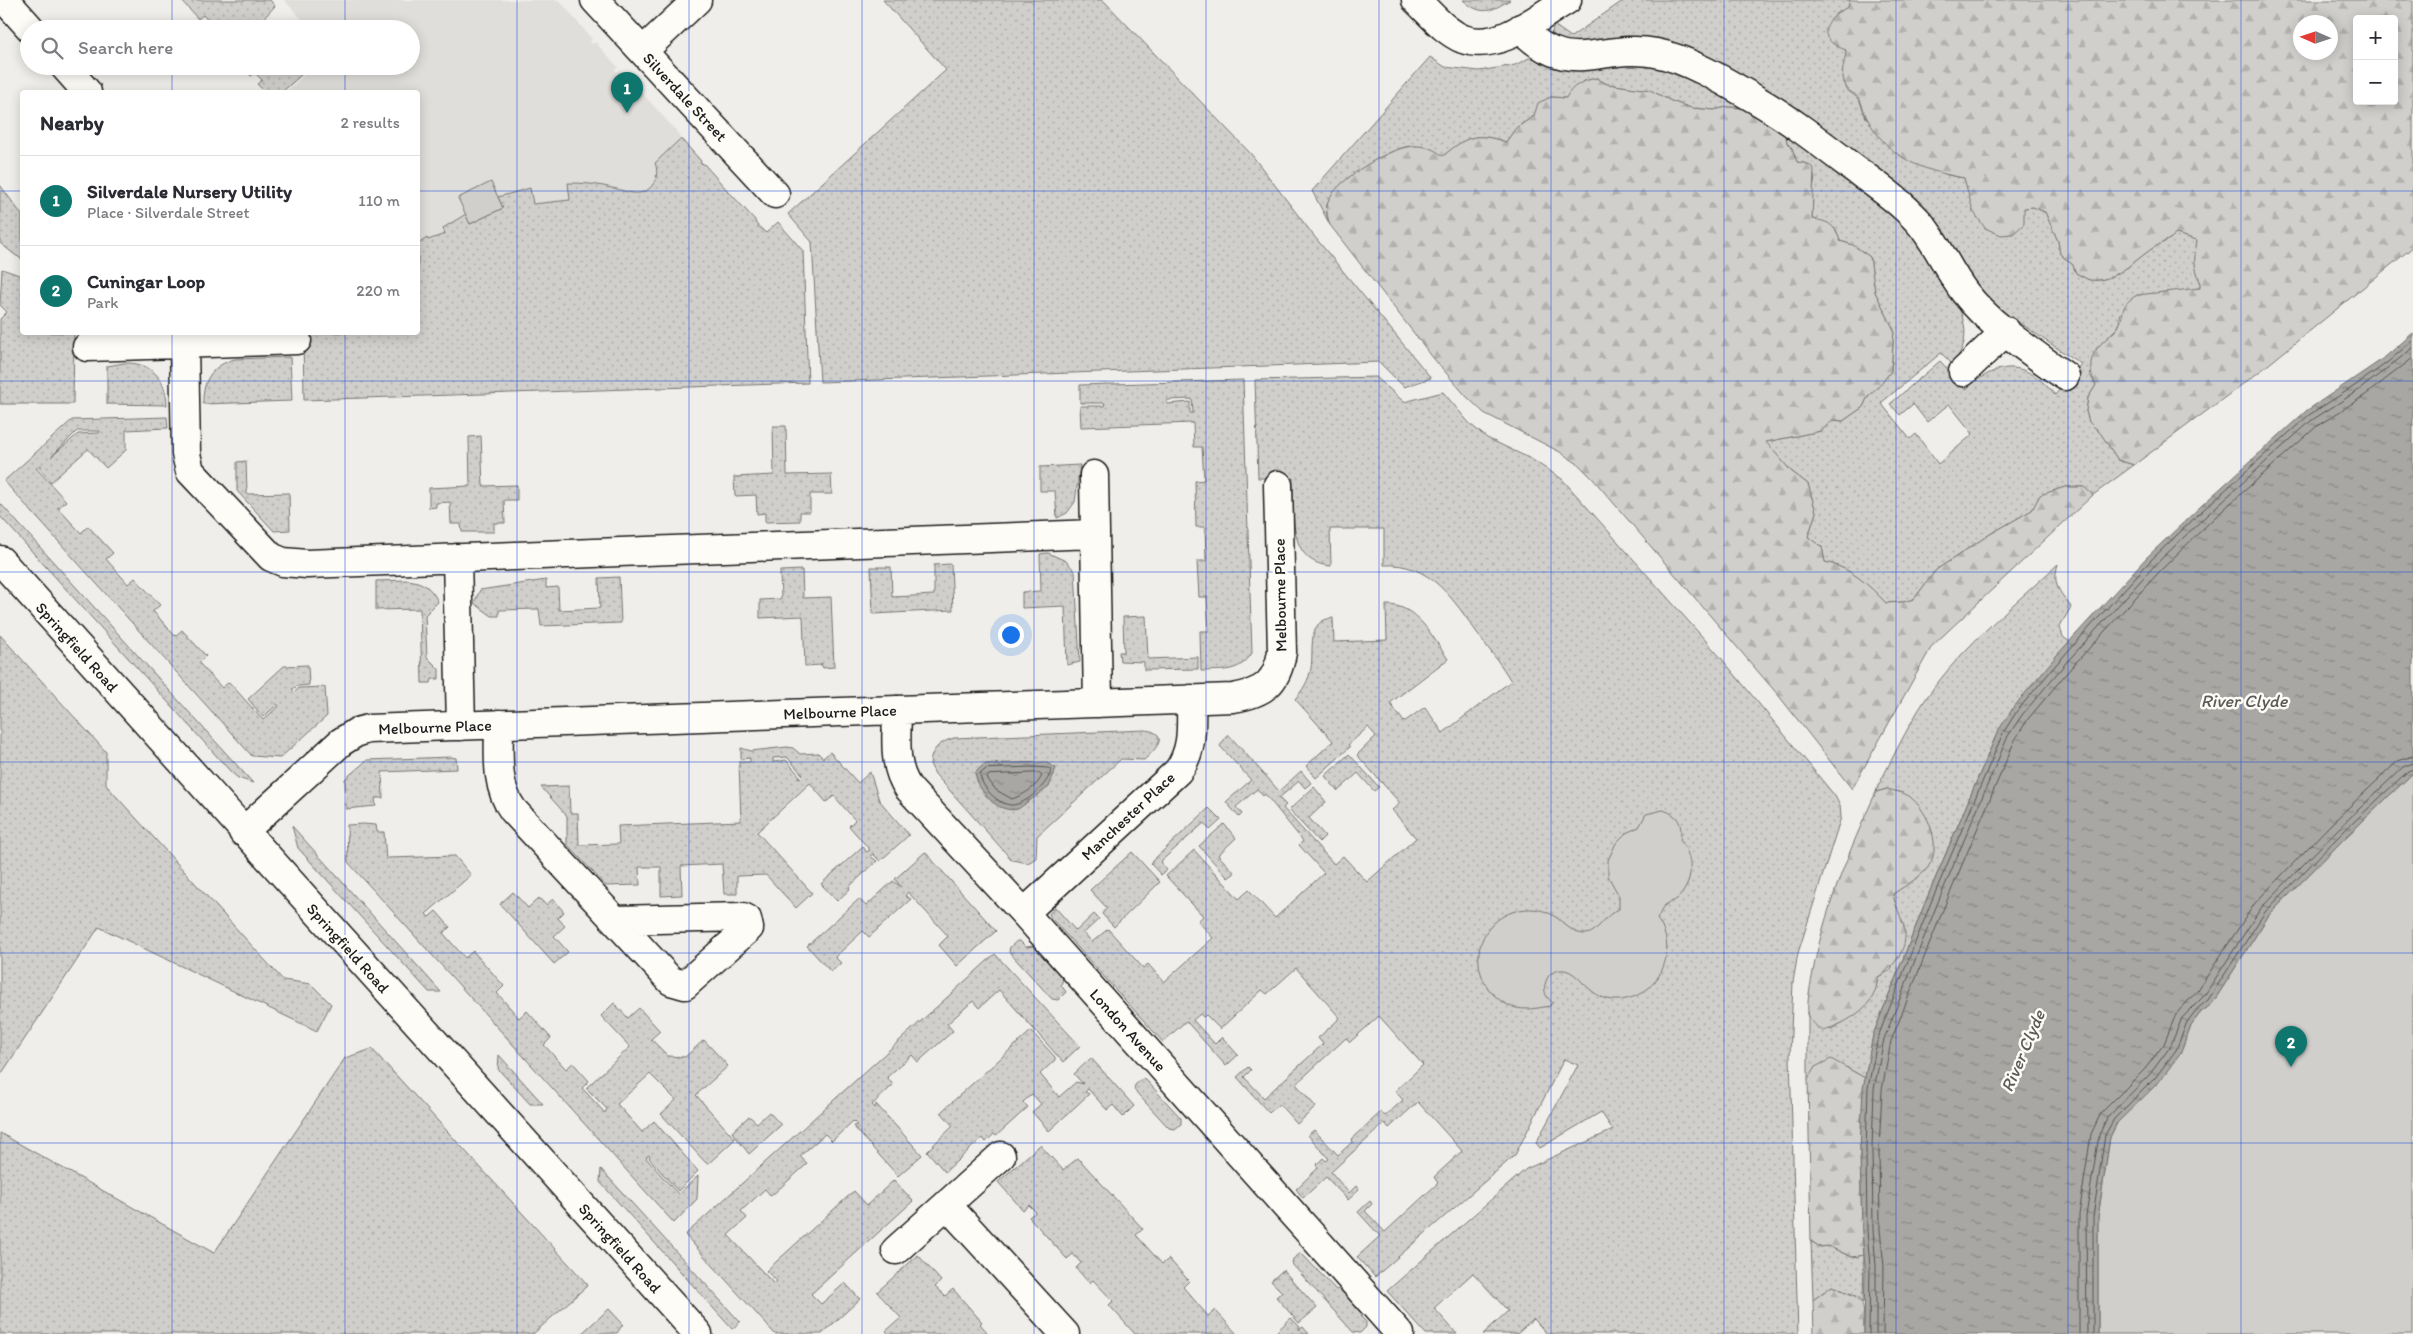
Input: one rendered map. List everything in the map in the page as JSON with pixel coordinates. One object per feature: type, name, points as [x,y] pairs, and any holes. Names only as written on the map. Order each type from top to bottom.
[{"type":"street","points":[[5,0],[23,20]]},
{"type":"street","name":"Silverdale Street","points":[[595,0],[775,194]]},
{"type":"street","points":[[643,51],[697,0]]},
{"type":"street","points":[[1416,0],[1450,31],[1463,39],[1477,42],[1491,41],[1522,28],[1567,0]]},
{"type":"street","points":[[1522,28],[1533,41],[1564,55],[1584,57],[1637,51],[1654,52],[1676,58],[1754,98],[1795,123],[1907,210],[1928,233],[1964,292],[1984,314],[2065,376]]},
{"type":"street","points":[[72,75],[85,90]]},
{"type":"street","points":[[1963,372],[2006,331]]},
{"type":"street","points":[[87,347],[297,340]]},
{"type":"street","points":[[184,344],[186,454],[190,471],[271,557],[293,564],[1094,534]]},
{"type":"street","points":[[1094,474],[1098,703]]},
{"type":"street","name":"Melbourne Place","points":[[243,832],[341,742],[357,732],[368,729],[1098,703],[1247,695],[1259,691],[1276,676],[1282,652],[1278,485]]},
{"type":"street","points":[[457,558],[461,726]]},
{"type":"street","name":"Springfield Road","points":[[0,560],[243,832],[698,1334]]},
{"type":"street","name":"Manchester Place","points":[[1024,913],[1178,771],[1189,753],[1191,742],[1191,699]]},
{"type":"street","name":"London Avenue","points":[[898,710],[897,758],[903,780],[1400,1334]]},
{"type":"street","points":[[499,724],[500,784],[506,802],[615,920]]},
{"type":"street","points":[[896,1250],[1002,1156]]},
{"type":"street","points":[[948,1205],[1064,1334]]},
{"type":"shaded area","points":[[284,0],[559,0],[592,39],[590,42],[592,44],[595,42],[618,67],[615,70],[617,72],[620,70],[630,80],[681,136],[678,139],[682,140],[701,161],[700,163],[704,164],[780,250],[747,251],[747,249],[744,251],[656,255],[652,253],[652,255],[610,257],[607,255],[607,257],[565,259],[561,257],[561,259],[518,261],[518,259],[515,261],[472,262],[471,260],[468,262],[426,264],[423,262],[423,264],[420,265],[420,90],[288,90],[304,75],[420,75],[420,20],[303,20]]},
{"type":"green space","points":[[181,0],[270,0],[275,6],[262,20],[207,20],[203,15],[198,19]]},
{"type":"green space","points":[[883,0],[1103,0],[1251,154],[1314,236],[1431,378],[1404,387],[1379,362],[820,382],[812,242],[788,214],[946,70]]},
{"type":"green space","points":[[1463,0],[1510,0],[1492,9],[1481,10],[1476,9]]},
{"type":"green space","points":[[1624,0],[1850,0],[1849,7],[1835,14],[1846,50],[1842,74],[1847,90],[1859,99],[1866,118],[1947,175],[1964,178],[1970,194],[2024,208],[2033,207],[2045,212],[2058,241],[2060,254],[2073,265],[2076,273],[2090,280],[2107,278],[2124,270],[2153,248],[2176,234],[2198,240],[2195,261],[2200,288],[2121,313],[2118,327],[2096,349],[2090,375],[2096,385],[2088,398],[2086,411],[2089,422],[2101,433],[2118,460],[2134,465],[2093,495],[2083,487],[2065,487],[2041,495],[2032,510],[1987,536],[1936,570],[1914,599],[1886,603],[1865,583],[1851,573],[1825,562],[1822,547],[1808,537],[1816,512],[1808,484],[1791,471],[1765,442],[1821,431],[1833,420],[1843,421],[1863,407],[1868,396],[1891,371],[1894,330],[1875,292],[1870,257],[1853,245],[1840,241],[1836,229],[1812,219],[1812,193],[1815,178],[1808,164],[1797,162],[1792,148],[1787,143],[1785,130],[1869,194],[1900,222],[1921,247],[1947,285],[1959,307],[1965,330],[1964,342],[1960,353],[1952,364],[1941,353],[1881,403],[1910,439],[1916,434],[1938,464],[1973,434],[1949,404],[1927,422],[1913,404],[1900,415],[1890,404],[1940,361],[1966,389],[1978,379],[1990,373],[2012,368],[2034,375],[2055,395],[2081,364],[1981,295],[1798,111],[1617,44],[1549,42],[1554,25],[1571,37]]},
{"type":"green space","points":[[1850,0],[2413,0],[2413,247],[2263,369],[2134,465],[2118,460],[2101,434],[2089,422],[2086,411],[2088,398],[2096,385],[2091,371],[2092,359],[2097,348],[2117,328],[2127,303],[2137,295],[2200,288],[2195,261],[2197,240],[2176,234],[2116,274],[2099,280],[2090,280],[2076,273],[2073,265],[2060,254],[2058,241],[2045,212],[2033,207],[2024,208],[2024,224],[2013,234],[2001,235],[1985,228],[1973,211],[1964,178],[1934,171],[1908,160],[1885,144],[1876,132],[1866,116],[1860,100],[1846,87],[1843,67],[1846,50],[1829,40],[1826,35],[1828,23],[1848,7]]},
{"type":"green space","points":[[1430,57],[1445,67],[1479,71],[1515,65],[1529,58],[1577,64],[1644,61],[1662,66],[1709,87],[1748,108],[1727,107],[1714,110],[1691,108],[1671,101],[1650,90],[1607,84],[1596,78],[1584,81],[1567,98],[1551,97],[1534,116],[1516,128],[1506,142],[1479,137],[1466,140],[1443,156],[1424,148],[1413,146],[1404,147],[1379,158],[1352,175],[1333,194],[1327,208],[1330,225],[1312,191]]},
{"type":"green space","points":[[257,75],[301,75],[284,90],[263,90],[257,84],[262,80]]},
{"type":"green space","points":[[1596,78],[1607,84],[1650,90],[1671,101],[1691,108],[1714,110],[1727,107],[1748,108],[1785,130],[1787,143],[1792,148],[1797,162],[1808,164],[1814,169],[1812,219],[1827,223],[1836,231],[1840,241],[1853,245],[1870,257],[1875,292],[1894,330],[1891,371],[1868,396],[1863,407],[1843,421],[1833,420],[1821,431],[1766,442],[1791,471],[1808,484],[1816,512],[1808,537],[1822,547],[1825,562],[1851,573],[1873,589],[1886,603],[1903,602],[1914,599],[1936,570],[1987,536],[2032,510],[2040,495],[2065,487],[2084,487],[2093,495],[1932,646],[1852,789],[1779,696],[1593,479],[1578,464],[1560,452],[1484,413],[1466,396],[1434,359],[1330,225],[1327,215],[1329,199],[1344,182],[1380,157],[1405,147],[1415,146],[1430,148],[1443,156],[1465,140],[1479,137],[1506,142],[1516,128],[1534,116],[1538,103],[1551,97],[1566,98],[1578,84]]},
{"type":"green space","points":[[679,140],[682,140],[701,161],[700,163],[704,164],[727,192],[755,220],[756,224],[766,233],[778,222],[803,251],[808,383],[304,400],[303,335],[420,335],[420,243],[427,238],[428,240],[445,234],[443,228],[466,214],[470,224],[503,208],[498,197],[530,188],[533,204],[570,200],[568,183],[595,185],[632,193],[644,192],[652,186],[656,177],[655,163]]},
{"type":"green space","points":[[491,182],[503,208],[470,224],[458,198]]},
{"type":"green space","points":[[0,185],[20,212],[20,258],[0,243]]},
{"type":"green space","points":[[2,269],[20,275],[20,335],[74,335],[73,404],[0,404],[0,319],[7,312],[0,305]]},
{"type":"green space","points":[[290,357],[292,401],[203,404],[204,388],[207,381],[220,365],[235,359]]},
{"type":"green space","points":[[124,363],[142,365],[156,374],[164,387],[167,405],[107,404],[107,366]]},
{"type":"green space","points":[[1376,377],[1404,402],[1443,392],[1470,424],[1487,438],[1531,459],[1562,479],[1722,659],[1835,796],[1840,806],[1841,817],[1798,953],[1793,982],[1790,1056],[1798,1334],[1547,1334],[1534,1319],[1517,1334],[1483,1334],[1508,1311],[1473,1273],[1434,1308],[1457,1334],[1426,1334],[1387,1291],[1526,1169],[1613,1130],[1601,1112],[1540,1148],[1536,1143],[1578,1065],[1564,1059],[1515,1155],[1375,1277],[1357,1257],[1380,1236],[1358,1212],[1370,1201],[1372,1204],[1365,1211],[1385,1232],[1438,1183],[1434,1177],[1462,1151],[1418,1102],[1389,1128],[1385,1123],[1331,1172],[1349,1193],[1356,1186],[1359,1190],[1348,1200],[1326,1177],[1303,1198],[1296,1189],[1318,1168],[1316,1165],[1323,1158],[1326,1161],[1329,1159],[1308,1135],[1314,1130],[1338,1155],[1352,1142],[1351,1139],[1381,1112],[1385,1116],[1403,1100],[1395,1091],[1423,1065],[1379,1016],[1350,1042],[1346,1038],[1296,1084],[1316,1107],[1297,1124],[1279,1104],[1269,1113],[1237,1077],[1248,1067],[1251,1070],[1244,1077],[1264,1098],[1323,1044],[1318,1038],[1340,1018],[1296,968],[1267,994],[1262,990],[1220,1029],[1206,1015],[1203,1017],[1200,1014],[1193,1020],[1215,1044],[1222,1037],[1238,1055],[1226,1066],[1186,1021],[1163,1042],[1049,914],[1055,907],[1076,931],[1094,914],[1099,919],[1084,933],[1092,942],[1108,929],[1143,968],[1148,964],[1164,982],[1213,938],[1198,921],[1203,916],[1166,876],[1194,850],[1239,899],[1249,890],[1275,918],[1324,873],[1299,845],[1303,841],[1265,794],[1263,796],[1257,789],[1236,807],[1242,814],[1239,817],[1226,802],[1251,780],[1220,746],[1228,734],[1279,791],[1301,771],[1311,783],[1305,788],[1299,781],[1279,798],[1286,805],[1283,808],[1334,864],[1343,856],[1367,882],[1416,838],[1392,810],[1400,803],[1357,755],[1376,736],[1368,727],[1348,745],[1350,747],[1316,778],[1306,766],[1333,741],[1295,699],[1305,685],[1310,672],[1315,630],[1324,620],[1333,618],[1334,642],[1387,640],[1386,605],[1397,606],[1415,616],[1430,632],[1448,659],[1390,703],[1404,722],[1425,707],[1443,733],[1511,681],[1460,609],[1440,586],[1415,570],[1401,566],[1384,565],[1384,529],[1330,529],[1331,566],[1316,563],[1306,556],[1299,546],[1294,520],[1293,478],[1258,478],[1255,380]]},
{"type":"green space","points":[[1243,380],[1252,653],[1242,664],[1230,669],[1201,671],[1200,631],[1209,631],[1207,597],[1199,597],[1197,561],[1206,561],[1205,527],[1196,527],[1195,481],[1204,480],[1202,447],[1194,447],[1193,423],[1081,427],[1080,406],[1104,406],[1105,403],[1080,403],[1080,385]],"holes":[[[1192,399],[1193,413],[1190,413],[1190,402],[1167,404],[1167,400]]]},
{"type":"green space","points":[[167,417],[168,428],[126,430],[126,450],[106,468],[88,449],[51,482],[39,468],[42,466],[40,465],[36,468],[66,501],[58,508],[81,533],[88,526],[113,553],[106,559],[128,584],[135,578],[160,605],[153,611],[175,636],[182,630],[206,656],[199,663],[222,688],[229,682],[263,720],[279,706],[275,703],[276,706],[263,717],[248,699],[284,666],[308,665],[309,685],[298,686],[292,689],[295,692],[299,688],[325,687],[327,716],[280,758],[252,756],[4,481],[72,420]],"holes":[[[77,431],[100,431],[99,433],[78,434],[51,457]]]},
{"type":"green space","points":[[773,426],[786,426],[787,475],[831,474],[832,494],[810,494],[810,512],[800,512],[800,521],[765,522],[765,513],[757,514],[756,495],[735,496],[734,477],[774,475]]},
{"type":"green space","points":[[481,436],[483,486],[517,485],[517,500],[504,500],[505,523],[494,523],[494,532],[462,532],[461,524],[451,524],[450,502],[436,503],[436,507],[429,508],[429,488],[470,486],[469,437]]},
{"type":"green space","points":[[246,461],[247,494],[289,493],[290,530],[274,531],[237,491],[237,462]]},
{"type":"green space","points":[[1080,465],[1075,502],[1067,513],[1057,518],[1055,491],[1040,491],[1040,467]]},
{"type":"green space","points":[[0,503],[253,783],[238,778],[231,772],[0,516]]},
{"type":"green space","points":[[1048,553],[1066,561],[1075,571],[1080,662],[1067,665],[1065,606],[1022,608],[1022,592],[1041,591],[1040,554]]},
{"type":"green space","points":[[951,564],[953,610],[873,614],[871,567],[891,567],[892,597],[934,595],[934,565]]},
{"type":"green space","points":[[2058,564],[2056,582],[2071,607],[2060,626],[2063,637],[2070,642],[2032,685],[1998,731],[1927,898],[1873,1035],[1865,1078],[1845,1067],[1808,1079],[1808,1012],[1812,1022],[1832,1029],[1862,1009],[1867,1003],[1875,988],[1878,977],[1891,970],[1904,926],[1897,912],[1893,894],[1926,870],[1887,789],[1876,792],[1878,786],[1919,709],[1935,686],[1963,653],[1994,622]]},
{"type":"green space","points":[[802,570],[803,598],[831,597],[834,667],[823,668],[821,663],[821,665],[805,666],[803,616],[760,618],[760,600],[781,599],[780,571]]},
{"type":"green space","points":[[619,577],[621,623],[541,626],[539,609],[499,610],[499,616],[492,616],[474,603],[480,590],[546,580],[546,588],[558,587],[559,610],[600,608],[599,578]]},
{"type":"green space","points":[[407,580],[426,586],[438,602],[425,615],[427,657],[439,669],[439,679],[432,679],[431,683],[422,683],[420,609],[376,610],[376,581]]},
{"type":"green space","points":[[1146,616],[1148,659],[1198,657],[1198,669],[1144,670],[1144,662],[1120,661],[1119,652],[1124,652],[1123,617]]},
{"type":"green space","points":[[0,635],[106,752],[106,785],[283,980],[311,984],[331,1004],[317,1031],[99,927],[0,1076]]},
{"type":"green space","points":[[1146,730],[1158,735],[1159,739],[1156,748],[1144,760],[1121,759],[1037,836],[1036,858],[1028,863],[1012,860],[935,774],[930,764],[934,750],[944,742],[954,738]]},
{"type":"green space","points":[[787,747],[793,748],[800,754],[818,753],[823,758],[830,752],[858,783],[870,772],[879,800],[909,835],[880,861],[873,854],[870,856],[877,861],[837,901],[821,884],[863,846],[866,852],[870,850],[849,826],[855,820],[834,796],[826,802],[810,783],[757,832],[812,893],[796,908],[766,875],[737,876],[737,894],[724,894],[722,864],[681,866],[682,895],[661,896],[661,867],[639,867],[640,885],[606,886],[567,844],[567,816],[541,787],[569,786],[570,813],[578,813],[579,845],[619,844],[618,826],[741,821],[739,762],[750,762],[750,758],[741,759],[741,748],[751,751]],"holes":[[[787,757],[803,775],[800,778],[798,777],[800,776],[786,760],[773,762],[773,758]]]},
{"type":"green space","points":[[1349,754],[1379,787],[1374,791],[1358,773],[1338,791],[1325,776]]},
{"type":"green space","points":[[456,758],[457,769],[382,772],[383,798],[375,798],[376,806],[346,809],[345,779],[367,760]]},
{"type":"green space","points":[[2413,773],[2413,1334],[2098,1334],[2098,1217],[2110,1137],[2117,1123],[2181,1052],[2191,1025],[2201,1012],[2212,1004],[2269,915]]},
{"type":"green space","points":[[1314,787],[1326,802],[1309,818],[1325,836],[1319,842],[1289,810]]},
{"type":"green space","points":[[1887,789],[1909,796],[1923,811],[1932,831],[1934,853],[1925,871],[1893,894],[1905,932],[1905,940],[1900,955],[1878,977],[1874,994],[1864,1008],[1843,1023],[1821,1030],[1811,1020],[1808,1008],[1812,977],[1823,929],[1838,883],[1876,792]]},
{"type":"green space","points":[[1209,808],[1221,820],[1210,830],[1204,823],[1160,862],[1167,870],[1161,875],[1150,863]]},
{"type":"green space","points":[[1663,810],[1673,815],[1679,821],[1681,830],[1680,840],[1688,854],[1690,869],[1687,885],[1683,892],[1663,907],[1657,919],[1664,931],[1667,944],[1662,970],[1655,981],[1646,990],[1634,997],[1620,1000],[1607,999],[1597,995],[1575,975],[1568,971],[1560,970],[1550,974],[1546,981],[1545,992],[1552,1002],[1550,1006],[1531,1009],[1513,1007],[1492,993],[1485,983],[1479,960],[1484,936],[1491,926],[1504,915],[1530,909],[1546,912],[1581,934],[1594,931],[1609,915],[1619,909],[1619,896],[1608,876],[1608,860],[1616,843],[1626,833],[1639,827],[1646,814]]},
{"type":"green space","points":[[1224,824],[1236,838],[1218,855],[1235,873],[1228,878],[1199,846]]},
{"type":"green space","points":[[347,825],[376,825],[377,832],[384,832],[386,860],[388,858],[455,856],[471,875],[426,914],[429,917],[436,911],[450,927],[443,933],[465,958],[473,951],[504,986],[497,993],[519,1018],[527,1011],[551,1038],[544,1045],[566,1069],[573,1063],[589,1081],[582,1088],[605,1113],[607,1109],[586,1088],[630,1047],[601,1016],[614,1003],[628,1018],[639,1008],[660,1031],[651,1039],[668,1056],[685,1057],[704,1040],[728,1066],[696,1095],[735,1139],[709,1163],[706,1163],[661,1114],[676,1100],[650,1074],[617,1104],[642,1132],[654,1121],[698,1171],[678,1191],[649,1158],[650,1156],[648,1155],[646,1158],[678,1194],[698,1176],[697,1199],[674,1223],[348,862]]},
{"type":"green space","points":[[292,826],[441,992],[429,992],[298,848]]},
{"type":"green space","points":[[925,852],[996,931],[957,966],[939,945],[948,936],[908,892],[905,896],[911,899],[869,937],[863,931],[835,957],[841,963],[831,972],[807,946],[859,899],[866,906],[893,881],[901,887],[895,879]]},
{"type":"green space","points":[[1132,852],[1160,882],[1114,927],[1102,914],[1107,908],[1090,890]]},
{"type":"green space","points":[[513,892],[528,908],[539,898],[546,905],[553,899],[564,912],[558,918],[565,926],[554,936],[568,952],[554,964],[500,904]]},
{"type":"green space","points":[[1017,941],[1020,941],[1026,947],[1034,946],[1063,979],[1061,985],[1066,992],[1058,1000],[1052,999],[1009,952],[1010,947]]},
{"type":"green space","points":[[995,954],[1080,1046],[1063,1062],[999,990],[979,1008],[973,1001],[947,1024],[953,1031],[918,1062],[912,1055],[887,1077],[893,1085],[872,1105],[875,1108],[876,1104],[922,1155],[898,1176],[853,1126],[857,1125],[853,1121],[832,1141],[825,1134],[800,1156],[807,1164],[771,1196],[765,1189],[741,1211],[747,1218],[728,1235],[774,1284],[777,1281],[766,1271],[854,1191],[867,1205],[894,1180],[913,1201],[811,1294],[821,1304],[845,1283],[860,1299],[822,1334],[775,1334],[685,1235]]},
{"type":"green space","points":[[1031,1031],[1055,1057],[1055,1060],[1040,1074],[1059,1097],[1076,1082],[1083,1084],[1074,1074],[1091,1058],[1134,1106],[1123,1117],[1113,1105],[1107,1110],[1088,1089],[1085,1092],[1089,1094],[1049,1131],[1032,1112],[1041,1104],[1032,1094],[1023,1102],[1028,1107],[996,1136],[994,1134],[986,1142],[982,1138],[945,1172],[927,1151],[953,1126],[941,1112]]},
{"type":"green space","points":[[372,1049],[588,1285],[533,1334],[0,1334],[0,1133],[214,1253],[345,1058]]},
{"type":"green space","points":[[499,1055],[543,1104],[530,1104],[498,1069]]},
{"type":"green space","points":[[1831,1059],[1865,1078],[1860,1149],[1864,1255],[1852,1257],[1828,1246],[1820,1247],[1811,1241],[1808,1079],[1815,1067]]},
{"type":"green space","points":[[1142,1079],[1146,1080],[1181,1118],[1181,1124],[1175,1129],[1169,1128],[1134,1090],[1135,1085]]},
{"type":"green space","points":[[769,1112],[781,1125],[749,1154],[732,1132],[749,1116],[757,1123]]},
{"type":"green space","points":[[1040,1145],[1063,1170],[1078,1158],[1143,1229],[1136,1235],[1162,1264],[1169,1259],[1189,1281],[1183,1287],[1208,1316],[1215,1310],[1237,1334],[1135,1334],[1109,1305],[1113,1301],[1093,1280],[1089,1283],[1076,1268],[1081,1263],[1073,1254],[1067,1259],[1029,1217],[1036,1212],[1029,1205],[1023,1210],[998,1182]]},
{"type":"green space","points":[[601,1169],[740,1322],[732,1329],[600,1182]]},
{"type":"green space","points":[[1811,1241],[1820,1247],[1828,1246],[1852,1257],[1864,1255],[1863,1303],[1859,1297],[1832,1286],[1813,1300]]},
{"type":"green space","points":[[1301,1253],[1336,1290],[1342,1288],[1363,1313],[1361,1317],[1366,1322],[1366,1327],[1360,1333],[1353,1332],[1292,1264],[1293,1259]]},
{"type":"green space","points":[[918,1255],[941,1281],[935,1287],[945,1296],[953,1289],[982,1322],[980,1324],[987,1332],[984,1334],[889,1334],[886,1331],[901,1318],[877,1292]]},
{"type":"green space","points":[[1283,1270],[1317,1308],[1299,1323],[1276,1297],[1282,1292],[1271,1281]]},
{"type":"green space","points":[[1832,1286],[1861,1301],[1864,1312],[1864,1334],[1814,1334],[1813,1300]]},
{"type":"green space","points":[[609,1309],[623,1324],[617,1333],[581,1334]]},
{"type":"green space","points":[[1291,1318],[1300,1327],[1299,1330],[1303,1327],[1309,1334],[1274,1334]]},
{"type":"water","name":"River Clyde","points":[[2413,333],[2413,773],[2269,915],[2212,1004],[2201,1012],[2191,1025],[2181,1052],[2159,1082],[2117,1123],[2110,1137],[2098,1217],[2098,1334],[1864,1334],[1865,1266],[1862,1231],[1860,1149],[1863,1088],[1873,1035],[1927,898],[1998,731],[2013,708],[2056,656],[2146,558],[2306,411],[2384,358]]},
{"type":"water","points":[[1045,762],[1056,768],[1049,787],[1018,809],[1010,810],[1003,808],[990,800],[980,787],[975,773],[984,764]]},
{"type":"place","name":"Silverdale Nursery Utility","points":[[627,113]]},
{"type":"place","name":"Cuningar Loop","points":[[2291,1067]]}]
